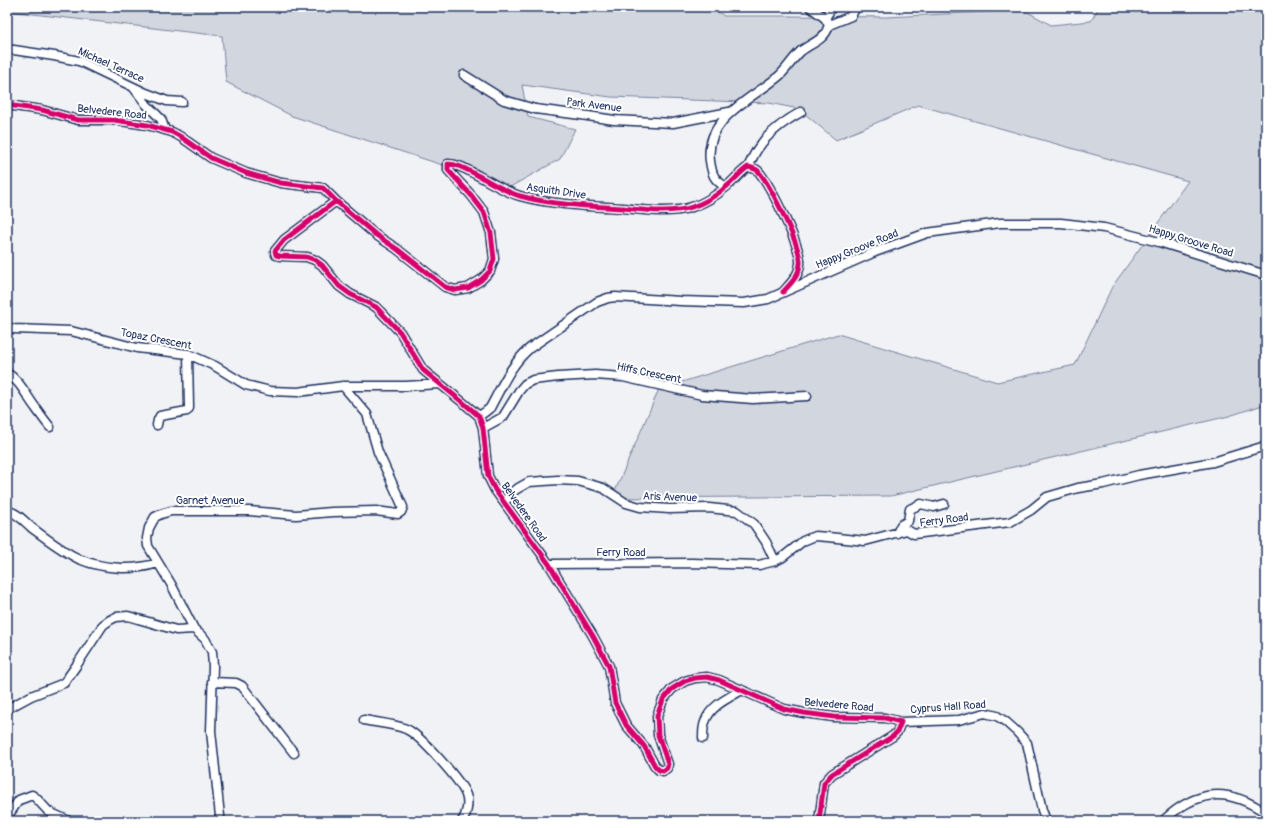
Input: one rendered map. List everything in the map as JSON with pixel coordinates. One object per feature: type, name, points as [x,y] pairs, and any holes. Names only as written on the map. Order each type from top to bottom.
[{"type":"street","points":[[810,7],[827,21]]},
{"type":"street","points":[[726,187],[716,181],[711,170],[709,153],[714,132],[729,112],[778,77],[802,51],[826,34],[827,21],[832,7]]},
{"type":"street","points":[[827,21],[851,16],[856,7]]},
{"type":"street","name":"Michael Terrace","points":[[7,49],[79,61],[146,93],[167,101],[182,102]]},
{"type":"street","name":"Park Avenue","points":[[464,74],[504,100],[535,109],[614,120],[673,123],[729,112]]},
{"type":"street","points":[[130,85],[136,90],[147,105],[161,118],[165,130]]},
{"type":"street","name":"Belvedere Road","points":[[7,105],[42,110],[78,120],[114,120],[147,125],[165,130],[181,137],[211,158],[246,173],[281,182],[323,188],[336,201],[276,247],[276,254],[280,256],[306,257],[315,260],[322,265],[339,286],[350,294],[376,307],[400,332],[423,370],[466,404],[478,416],[482,428],[488,476],[495,490],[549,564],[593,636],[609,666],[615,703],[626,725],[644,746],[658,770],[663,771],[667,768],[668,764],[658,735],[657,716],[663,700],[672,689],[684,681],[695,678],[707,677],[719,680],[784,709],[834,717],[885,718],[901,722]]},
{"type":"street","points":[[783,292],[796,278],[800,263],[798,251],[774,197],[758,171],[748,167],[759,147],[766,139],[785,121],[801,112]]},
{"type":"street","name":"Asquith Drive","points":[[336,201],[376,235],[397,248],[445,287],[455,290],[468,288],[481,280],[490,271],[494,259],[491,233],[484,212],[448,170],[448,164],[454,164],[461,167],[520,196],[564,204],[650,210],[682,210],[705,202],[726,187],[739,173],[748,167]]},
{"type":"street","name":"Happy Groove Road","points":[[478,416],[490,408],[520,356],[598,302],[615,297],[681,301],[744,302],[768,299],[875,252],[927,233],[1000,223],[1061,223],[1104,228],[1160,242],[1266,275]]},
{"type":"street","name":"Topaz Crescent","points":[[7,327],[14,329],[71,331],[136,348],[188,354],[215,366],[246,385],[270,391],[298,392],[343,386],[394,387],[439,384]]},
{"type":"street","points":[[158,425],[160,416],[187,411],[189,409],[188,354]]},
{"type":"street","points":[[7,374],[16,380],[21,386],[35,408],[50,427]]},
{"type":"street","name":"Hiffs Crescent","points":[[482,428],[503,417],[525,384],[533,380],[558,377],[595,375],[623,377],[702,395],[754,399],[807,396]]},
{"type":"street","name":"Garnet Avenue","points":[[219,821],[220,816],[211,731],[212,652],[205,639],[194,629],[171,584],[148,546],[147,538],[149,528],[155,517],[171,511],[249,511],[296,514],[376,511],[398,514],[401,512],[403,507],[378,452],[367,414],[343,386]]},
{"type":"street","name":"Ferry Road","points":[[549,564],[759,564],[775,561],[783,557],[803,541],[815,536],[865,541],[907,530],[914,534],[1010,522],[1031,510],[1047,496],[1139,475],[1213,462],[1262,448],[1266,444]]},
{"type":"street","name":"Aris Avenue","points":[[504,502],[515,490],[529,482],[558,480],[578,481],[603,488],[626,503],[640,507],[669,509],[709,508],[737,511],[754,524],[766,542],[775,561]]},
{"type":"street","points":[[897,533],[901,525],[908,521],[910,509],[921,504],[934,507],[944,504]]},
{"type":"street","points":[[7,511],[16,515],[65,551],[80,559],[110,567],[128,568],[148,566],[158,563]]},
{"type":"street","points":[[7,709],[31,696],[64,683],[103,625],[116,617],[128,616],[176,630],[194,629]]},
{"type":"street","points":[[212,682],[236,683],[242,686],[294,753]]},
{"type":"street","points":[[703,738],[704,723],[710,712],[719,704],[742,690]]},
{"type":"street","name":"Cyprus Hall Road","points":[[901,722],[959,720],[985,713],[997,716],[1006,722],[1018,732],[1027,743],[1042,810],[1046,821]]},
{"type":"street","points":[[364,720],[407,730],[417,736],[455,777],[466,794],[468,804],[466,816],[462,821]]},
{"type":"street","points":[[819,821],[824,783],[827,778],[849,762],[893,736],[897,732],[901,722]]},
{"type":"street","points":[[7,817],[18,800],[32,795],[49,812],[69,821]]},
{"type":"street","points":[[1163,821],[1174,811],[1200,796],[1228,795],[1252,803],[1266,813]]},
{"type":"shaded area","points":[[7,7],[711,7],[724,16],[887,17],[1024,10],[1051,25],[1091,21],[1099,7],[1266,7],[1266,404],[1229,416],[891,496],[612,498],[659,389],[838,334],[997,382],[1075,365],[1112,287],[1188,181],[918,105],[836,140],[799,109],[769,103],[611,97],[522,85],[528,117],[575,129],[560,159],[510,187],[292,116],[226,82],[222,36],[7,11]]},
{"type":"cycle path","points":[[7,105],[42,110],[78,120],[114,120],[147,125],[172,132],[211,158],[246,173],[281,183],[323,188],[376,235],[397,249],[445,287],[455,290],[468,288],[481,280],[490,271],[494,259],[491,233],[484,212],[448,170],[448,164],[464,168],[499,187],[520,196],[532,199],[571,205],[658,211],[684,209],[701,203],[722,190],[748,167],[757,170],[764,179],[791,231],[796,245],[800,264],[798,272],[783,292]]},
{"type":"cycle path","points":[[336,201],[284,240],[275,251],[276,255],[307,257],[315,260],[322,265],[339,286],[350,294],[376,307],[400,332],[423,370],[479,416],[483,428],[488,476],[495,490],[549,564],[593,636],[609,666],[615,703],[626,725],[644,746],[655,766],[659,770],[663,771],[667,768],[668,764],[658,735],[657,716],[663,700],[672,689],[685,681],[695,678],[707,677],[719,680],[784,709],[834,717],[885,718],[901,722],[897,732],[893,736],[832,774],[824,783],[819,821]]}]
